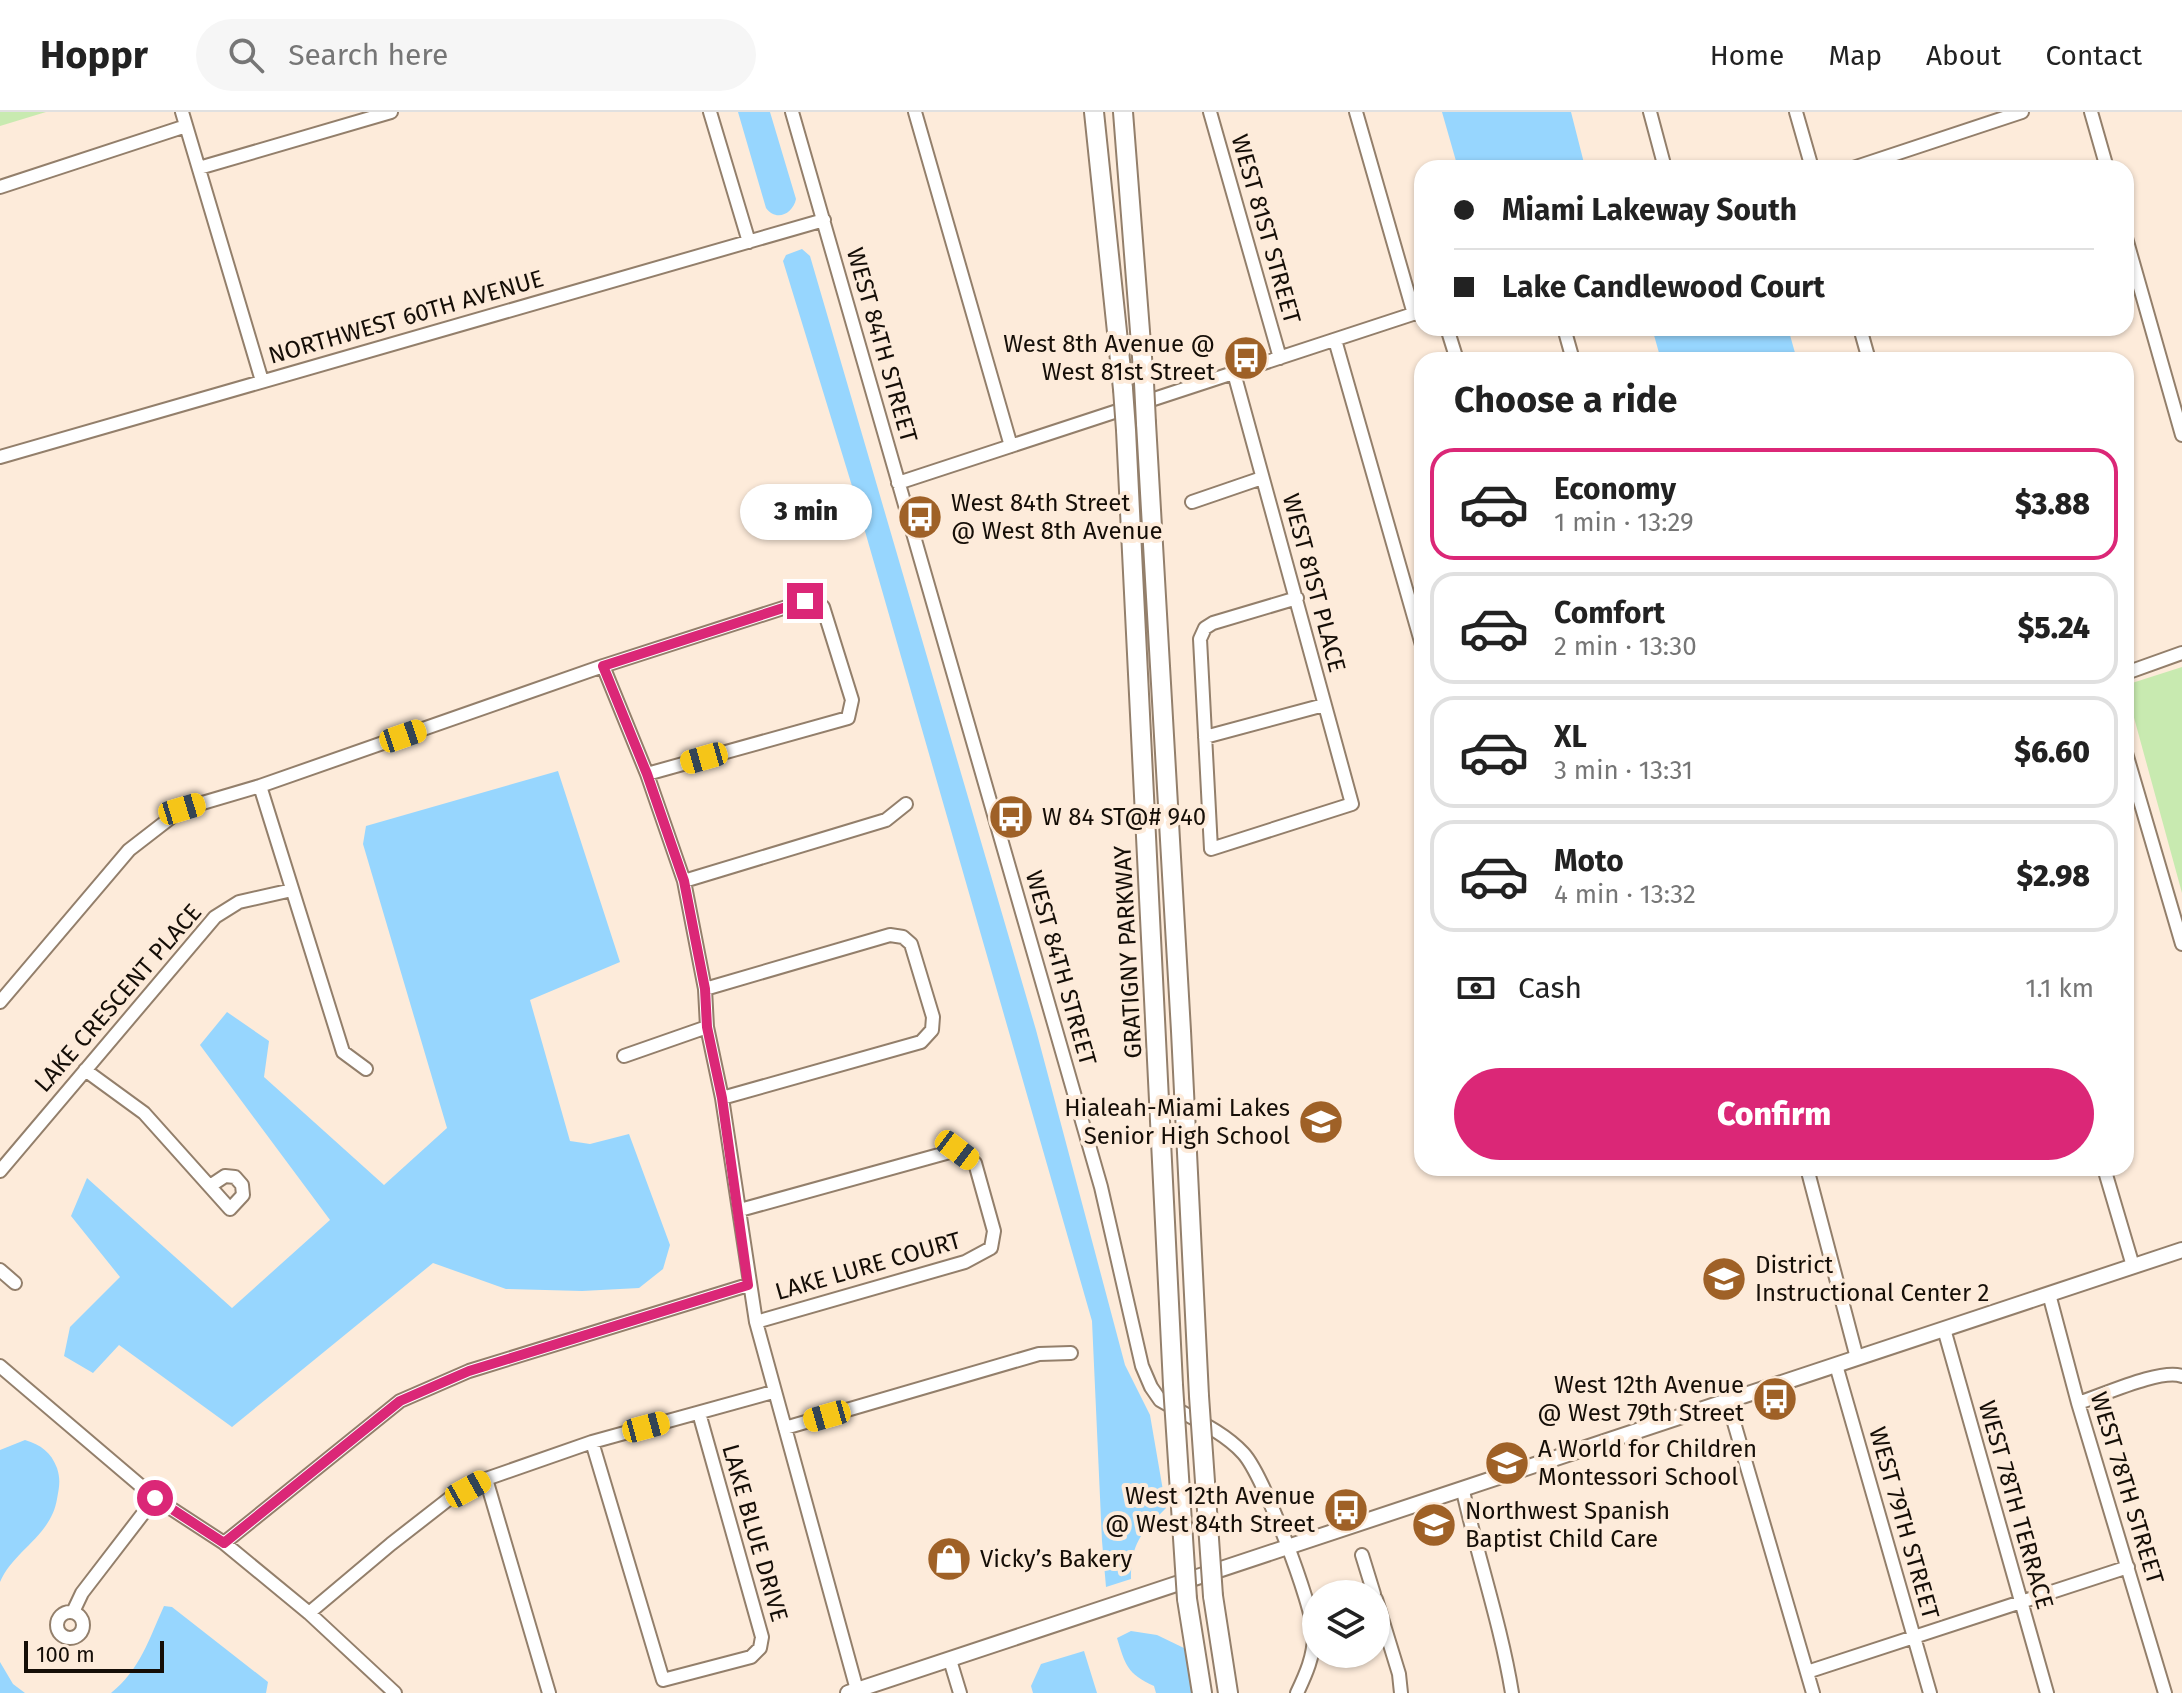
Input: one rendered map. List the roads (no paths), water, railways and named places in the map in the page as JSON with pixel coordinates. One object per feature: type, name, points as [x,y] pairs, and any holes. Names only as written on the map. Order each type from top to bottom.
[{"type":"highway","name":"GRATIGNY PARKWAY","points":[[1094,112],[1126,430],[1173,1385],[1187,1599],[1202,1693]]},
{"type":"highway","name":"GRATIGNY PARKWAY","points":[[1123,112],[1144,383],[1199,1396],[1213,1596],[1228,1693]]},
{"type":"main road","points":[[852,1691],[1463,1491],[2182,1250]]},
{"type":"street","points":[[182,112],[262,381]]},
{"type":"street","points":[[199,168],[391,112]]},
{"type":"street","points":[[710,112],[749,242]]},
{"type":"street","name":"WEST 84TH STREET","points":[[792,112],[1104,1199],[1142,1366],[1160,1400],[1242,1451],[1257,1471],[1287,1547],[1314,1631],[1313,1654],[1297,1693]]},
{"type":"street","points":[[915,112],[1011,446]]},
{"type":"street","name":"WEST 81ST STREET","points":[[1210,112],[1280,358]]},
{"type":"street","points":[[1356,112],[1414,299]]},
{"type":"street","points":[[1650,112],[1663,160]]},
{"type":"street","points":[[1796,112],[1810,160]]},
{"type":"street","points":[[1877,160],[2022,112]]},
{"type":"street","points":[[2091,112],[2105,160]]},
{"type":"street","points":[[0,187],[186,126]]},
{"type":"street","name":"NORTHWEST 60TH AVENUE","points":[[0,457],[824,220]]},
{"type":"street","points":[[2134,266],[2182,435]]},
{"type":"street","points":[[898,483],[1414,313]]},
{"type":"street","points":[[1335,340],[1414,617]]},
{"type":"street","name":"WEST 81ST PLACE","points":[[1205,737],[1211,849],[1352,804],[1234,373]]},
{"type":"street","points":[[1192,502],[1262,478]]},
{"type":"street","points":[[1297,598],[1205,628],[1200,639],[1205,737],[1324,705]]},
{"type":"street","points":[[0,1002],[129,850],[182,809],[260,786],[603,666],[805,601],[823,607],[852,700],[848,718],[647,774]]},
{"type":"street","points":[[2134,670],[2182,653]]},
{"type":"street","points":[[603,666],[647,774],[684,881],[705,989],[707,1027],[740,1210],[748,1285],[852,1691]]},
{"type":"street","points":[[2134,780],[2182,944]]},
{"type":"street","points":[[260,786],[343,1052],[366,1069]]},
{"type":"street","points":[[684,881],[886,820],[906,804]]},
{"type":"street","name":"LAKE CRESCENT PLACE","points":[[0,1171],[215,917],[239,902],[292,890]]},
{"type":"street","points":[[705,989],[890,935],[903,937],[911,944],[933,1017],[932,1030],[921,1042],[722,1098]]},
{"type":"street","points":[[624,1056],[707,1027]]},
{"type":"street","points":[[85,1070],[144,1113],[230,1209],[243,1195],[242,1185],[235,1177],[225,1176],[210,1186]]},
{"type":"street","name":"LAKE LURE COURT","points":[[740,1210],[957,1150],[975,1163],[994,1231],[991,1248],[965,1262],[756,1322]]},
{"type":"street","points":[[1809,1176],[1857,1358]]},
{"type":"street","points":[[2106,1176],[2133,1266]]},
{"type":"street","points":[[0,1270],[15,1283]]},
{"type":"street","points":[[224,1543],[400,1401],[469,1371],[748,1285]]},
{"type":"street","name":"WEST 78TH STREET","points":[[2049,1294],[2078,1403],[2165,1693]]},
{"type":"street","name":"WEST 78TH TERRACE","points":[[1944,1329],[2047,1693]]},
{"type":"street","points":[[785,1428],[1039,1354],[1071,1353]]},
{"type":"street","name":"WEST 79TH STREET","points":[[1836,1365],[1930,1693]]},
{"type":"street","points":[[0,1366],[155,1498],[224,1543],[309,1613],[395,1693]]},
{"type":"street","points":[[2078,1403],[2147,1380],[2179,1375]]},
{"type":"street","points":[[309,1613],[450,1498],[486,1479],[592,1442],[773,1392]]},
{"type":"street","points":[[1728,1402],[1813,1693]]},
{"type":"street","name":"LAKE BLUE DRIVE","points":[[592,1442],[663,1680],[751,1657],[760,1648],[762,1637],[699,1413]]},
{"type":"street","points":[[486,1479],[549,1693]]},
{"type":"street","points":[[1463,1491],[1506,1656],[1512,1693]]},
{"type":"street","points":[[73,1612],[82,1593],[155,1498]]},
{"type":"street","points":[[1362,1555],[1370,1580]]},
{"type":"street","points":[[1807,1672],[2128,1567]]},
{"type":"street","points":[[1390,1645],[1401,1693]]},
{"type":"street","points":[[950,1660],[960,1693]]},
{"type":"water","points":[[738,112],[770,112],[796,199],[784,214],[774,215],[766,208]]},
{"type":"water","points":[[1442,112],[1571,112],[1583,160],[1456,160]]},
{"type":"water","points":[[802,249],[810,256],[1036,1030],[1125,1365],[1150,1415],[1166,1508],[1135,1547],[1131,1579],[1106,1587],[1092,1321],[852,486],[783,261],[786,255]]},
{"type":"water","points":[[1654,336],[1790,336],[1795,352],[1659,352]]},
{"type":"water","points":[[558,771],[620,962],[530,1000],[570,1141],[590,1144],[629,1134],[670,1245],[663,1269],[639,1288],[582,1291],[506,1289],[433,1263],[232,1427],[119,1345],[93,1373],[64,1356],[70,1327],[120,1277],[71,1216],[87,1178],[232,1308],[330,1220],[200,1045],[227,1012],[269,1041],[264,1077],[384,1185],[447,1128],[363,844],[366,826]]},
{"type":"water","points":[[25,1440],[41,1447],[52,1458],[59,1476],[58,1495],[48,1523],[0,1582],[0,1450]]},
{"type":"water","points":[[164,1606],[172,1607],[268,1682],[266,1693],[111,1693],[137,1664]]},
{"type":"water","points":[[1131,1631],[1157,1635],[1186,1649],[1195,1693],[1156,1693],[1154,1686],[1133,1672],[1125,1661],[1117,1638]]},
{"type":"water","points":[[1084,1651],[1097,1693],[1033,1693],[1031,1686],[1041,1664]]},
{"type":"water","points":[[0,1662],[13,1684],[25,1693],[0,1693]]},
{"type":"place","name":"West 8th Avenue @ West 81st Street","points":[[1246,358]]},
{"type":"place","name":"West 84th Street @ West 8th Avenue","points":[[920,517]]},
{"type":"place","name":"W 84 ST@# 940","points":[[1011,817]]},
{"type":"place","name":"Hialeah-Miami Lakes Senior High School","points":[[1321,1122]]},
{"type":"place","name":"District Instructional Center 2","points":[[1724,1279]]},
{"type":"place","name":"West 12th Avenue @ West 79th Street","points":[[1775,1399]]},
{"type":"place","name":"A World for Children Montessori School","points":[[1507,1463]]},
{"type":"place","name":"West 12th Avenue @ West 84th Street","points":[[1346,1510]]},
{"type":"place","name":"Northwest Spanish Baptist Child Care","points":[[1434,1525]]},
{"type":"place","name":"Vicky’s Bakery","points":[[949,1559]]}]
